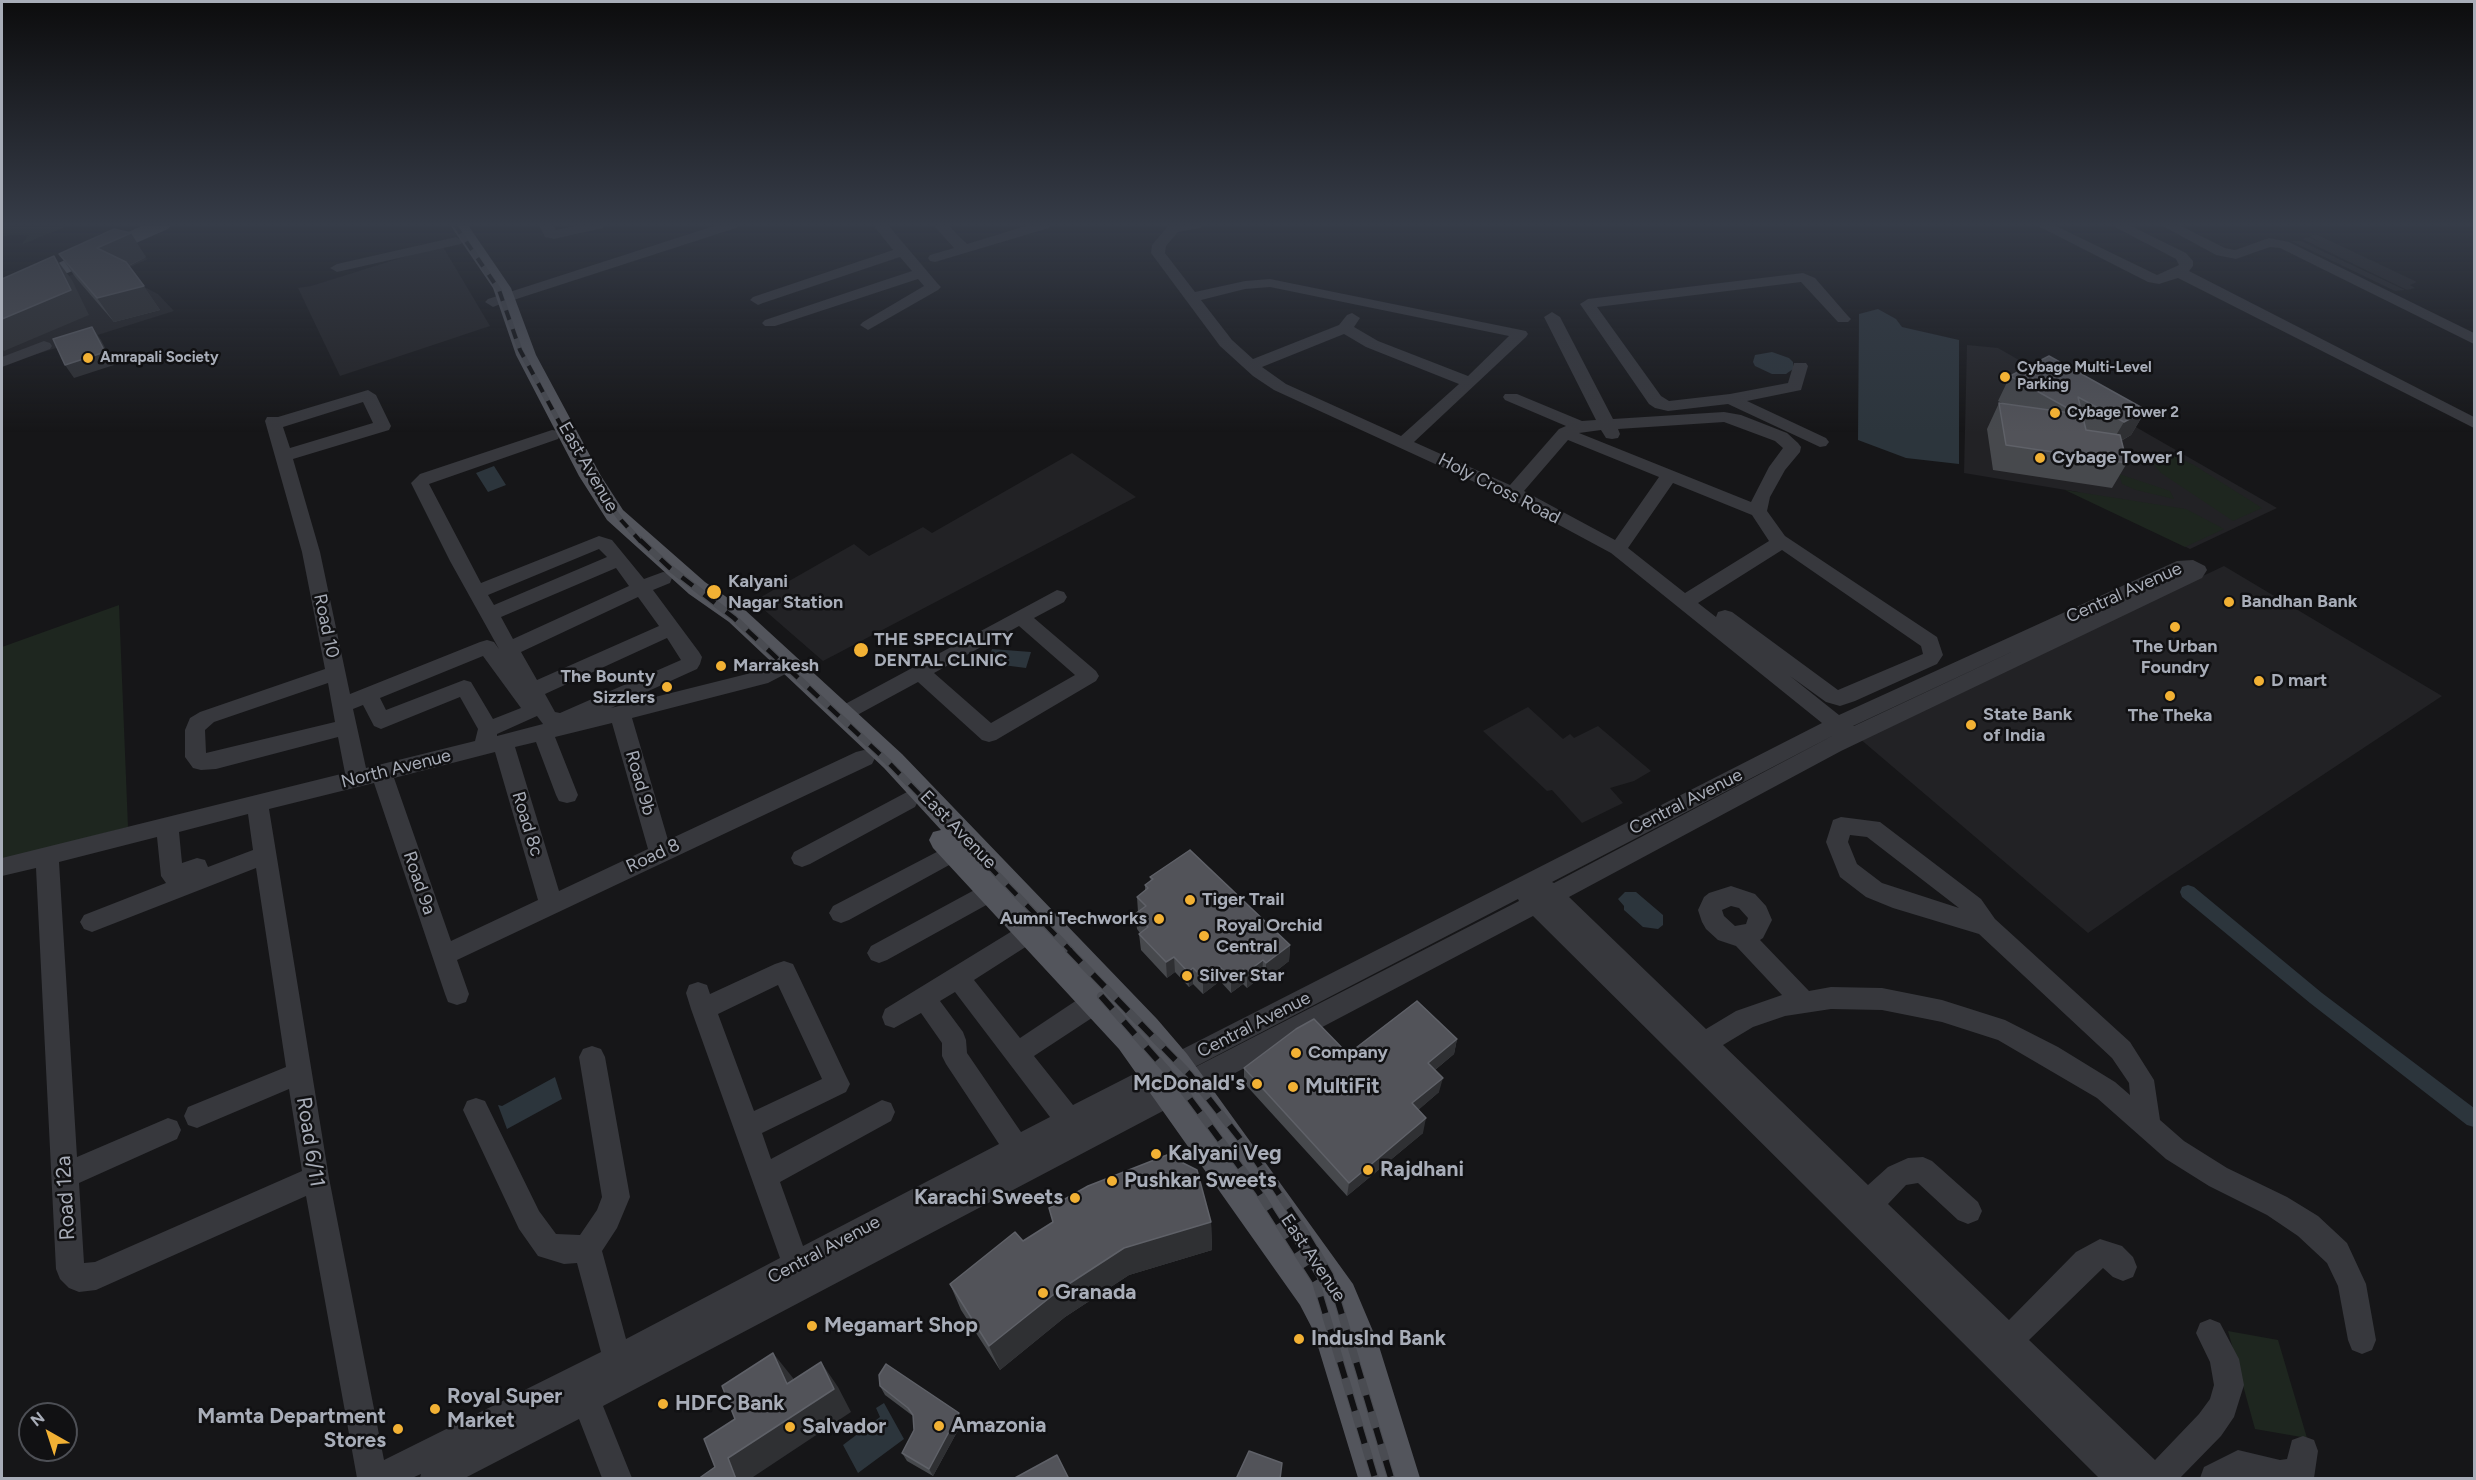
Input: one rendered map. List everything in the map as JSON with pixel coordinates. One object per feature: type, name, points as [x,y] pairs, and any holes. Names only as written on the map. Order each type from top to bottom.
[{"type":"main road","name":"East Avenue","points":[[494,294],[603,499],[627,528],[661,579]]},
{"type":"main road","name":"East Avenue","points":[[499,300],[507,346],[589,505],[601,522],[661,579],[841,715],[900,769],[1146,1028],[1173,1079],[1321,1308],[1329,1324],[1376,1479]]},
{"type":"main road","name":"East Avenue","points":[[781,668],[1130,1039],[1173,1079],[1341,1296],[1360,1343],[1402,1479]]},
{"type":"street","points":[[499,300],[517,294]]},
{"type":"street","points":[[758,300],[776,294]]},
{"type":"street","points":[[770,323],[857,294]]},
{"type":"street","points":[[868,326],[921,294]]},
{"type":"street","name":"Holy Cross Road","points":[[1187,294],[1226,343],[1251,366],[1280,387],[1513,493],[1618,549],[1689,599],[1845,730]]},
{"type":"street","points":[[1190,298],[1207,294]]},
{"type":"street","points":[[1325,294],[1520,334],[1404,442]]},
{"type":"street","points":[[1670,294],[1588,304],[1655,400],[1668,406],[1730,399],[1795,387],[1800,366]]},
{"type":"street","points":[[1821,294],[1843,319]]},
{"type":"street","points":[[2222,294],[2475,423]]},
{"type":"street","points":[[2384,294],[2475,339]]},
{"type":"street","points":[[1251,366],[1345,328],[1364,302]]},
{"type":"street","points":[[1552,317],[1608,424],[1620,455]]},
{"type":"street","points":[[1345,328],[1372,344],[1470,383]]},
{"type":"street","points":[[2,362],[44,346]]},
{"type":"street","name":"Road 10","points":[[291,460],[383,426],[368,394],[279,421],[291,460],[337,672],[357,778]]},
{"type":"street","points":[[1511,397],[1620,455],[1758,511],[1779,540],[1930,642],[1934,655],[1930,659],[1848,696],[1833,697],[1689,599],[1777,545],[1779,540]]},
{"type":"street","points":[[1730,399],[1820,442]]},
{"type":"street","points":[[1513,493],[1572,429],[1608,424],[1724,417],[1736,419],[1781,437],[1792,447],[1761,497],[1758,511]]},
{"type":"street","points":[[552,435],[426,478],[420,483],[477,592],[548,717],[554,722],[564,720],[690,664],[692,657],[671,628],[661,579]]},
{"type":"street","points":[[1618,549],[1670,475]]},
{"type":"street","points":[[477,592],[599,542],[619,559],[661,579]]},
{"type":"street","points":[[490,614],[619,559]]},
{"type":"street","points":[[510,650],[661,579]]},
{"type":"street","points":[[841,715],[1057,597]]},
{"type":"street","points":[[919,671],[989,735],[1089,676],[1021,617]]},
{"type":"street","name":"Central Avenue","points":[[435,1479],[582,1390],[1173,1079],[1845,730],[2084,618]]},
{"type":"street","points":[[534,690],[671,628]]},
{"type":"street","points":[[342,705],[487,647],[533,708],[492,740]]},
{"type":"street","name":"North Avenue","points":[[2,867],[381,772],[492,740],[543,733],[762,678],[781,668]]},
{"type":"street","points":[[337,672],[207,717],[197,723],[195,729],[196,757],[201,762],[216,761],[346,727]]},
{"type":"street","name":"Road 8c","points":[[368,695],[381,721],[464,687],[492,740],[551,904]]},
{"type":"street","name":"Road 9b","points":[[620,713],[660,853]]},
{"type":"street","points":[[543,733],[567,795]]},
{"type":"street","name":"Road 8","points":[[443,956],[864,758]]},
{"type":"street","name":"Road 9a","points":[[381,772],[457,994]]},
{"type":"street","points":[[802,858],[907,801]]},
{"type":"street","name":"Road 6/11","points":[[257,804],[316,1178],[372,1479]]},
{"type":"street","points":[[167,826],[172,876],[263,850]]},
{"type":"street","points":[[1988,926],[1901,901],[1874,890],[1848,870],[1838,842],[1841,826],[1872,828],[1973,906],[1988,926],[2121,1050],[2141,1080],[2148,1126]]},
{"type":"street","points":[[92,922],[263,850]]},
{"type":"street","points":[[841,913],[954,852]]},
{"type":"street","name":"Road 12a","points":[[47,855],[70,1269],[79,1278],[96,1276],[316,1178]]},
{"type":"street","points":[[879,953],[991,891]]},
{"type":"street","points":[[1535,891],[1862,1210],[2120,1479]]},
{"type":"street","points":[[894,1017],[1030,932]]},
{"type":"street","points":[[1742,937],[1804,1002]]},
{"type":"street","points":[[746,1128],[837,1084],[784,971],[700,1001],[746,1128],[796,1264]]},
{"type":"street","points":[[958,977],[1069,1121]]},
{"type":"street","points":[[924,998],[954,1040],[955,1056],[1017,1148]]},
{"type":"street","points":[[1696,1048],[1745,1019],[1785,1005],[1831,998],[1882,999],[1942,1011],[2005,1031],[2049,1054],[2106,1090],[2175,1150],[2192,1161],[2218,1177],[2277,1206],[2308,1226],[2337,1253],[2352,1284],[2362,1340]]},
{"type":"street","points":[[1017,1053],[1095,1002]]},
{"type":"street","points":[[592,1057],[616,1197],[607,1219],[587,1248],[616,1359]]},
{"type":"street","points":[[197,1116],[299,1073]]},
{"type":"street","name":"Central Avenue","points":[[380,1479],[582,1390],[616,1359],[796,1264],[1069,1121],[1173,1079]]},
{"type":"street","points":[[476,1110],[529,1220],[548,1245],[564,1250],[587,1248]]},
{"type":"street","points":[[764,1177],[882,1112]]},
{"type":"street","points":[[64,1176],[168,1130]]},
{"type":"street","points":[[1862,1210],[1897,1176],[1908,1171],[1923,1170],[1968,1211]]},
{"type":"street","points":[[1862,1210],[2009,1340],[2151,1479]]},
{"type":"street","points":[[2009,1340],[2085,1262],[2100,1253],[2112,1256],[2123,1267]]},
{"type":"street","points":[[2159,1479],[2210,1425],[2223,1406],[2229,1385],[2224,1359],[2210,1333]]},
{"type":"street","points":[[582,1390],[617,1479]]},
{"type":"street","points":[[2216,1479],[2238,1465],[2280,1475],[2301,1473],[2303,1450]]},
{"type":"shaded area","points":[[30,294],[158,294],[174,311],[2,365],[2,307]]},
{"type":"shaded area","points":[[301,294],[471,294],[490,326],[340,376]]},
{"type":"shaded area","points":[[1878,309],[1896,319],[1902,327],[1959,340],[1959,464],[1906,458],[1858,440],[1859,314]]},
{"type":"shaded area","points":[[1967,345],[1998,348],[2277,508],[2190,549],[2078,492],[1964,473]]},
{"type":"shaded area","points":[[1772,352],[1789,358],[1793,362],[1793,369],[1786,374],[1772,374],[1755,366],[1753,362],[1755,355]]},
{"type":"shaded area","points":[[1072,453],[1136,497],[823,661],[754,601],[854,544],[869,556],[923,527],[932,533]]},
{"type":"shaded area","points":[[2155,453],[2172,455],[2194,465],[2262,508],[2233,521],[2161,473],[2153,464]]},
{"type":"shaded area","points":[[494,466],[506,485],[488,492],[476,473]]},
{"type":"shaded area","points":[[2119,474],[2170,491],[2174,499],[2136,490],[2122,484]]},
{"type":"shaded area","points":[[2065,490],[2186,509],[2224,529],[2185,547]]},
{"type":"shaded area","points":[[2224,566],[2442,696],[2088,933],[1859,738]]},
{"type":"shaded area","points":[[119,605],[128,827],[2,860],[2,647]]},
{"type":"shaded area","points":[[992,649],[1031,652],[1026,668],[987,663]]},
{"type":"shaded area","points":[[1528,707],[1563,739],[1570,734],[1574,738],[1598,726],[1651,771],[1634,781],[1610,788],[1623,803],[1582,823],[1552,790],[1547,791],[1483,731]]},
{"type":"shaded area","points":[[1625,892],[1636,892],[1663,915],[1663,925],[1658,929],[1643,927],[1624,910],[1624,906],[1618,899]]},
{"type":"shaded area","points":[[555,1077],[562,1099],[507,1129],[498,1105],[502,1106]]},
{"type":"shaded area","points":[[2228,1331],[2278,1340],[2307,1438],[2255,1429]]},
{"type":"shaded area","points":[[884,1403],[904,1439],[858,1473],[843,1445],[880,1417],[876,1408]]},
{"type":"building","points":[[2,294],[61,294],[2,319]]},
{"type":"building","points":[[94,294],[112,294],[97,298]]},
{"type":"building","points":[[92,327],[105,352],[65,365],[53,339]]},
{"type":"building","points":[[2049,356],[2146,410],[2124,422],[2078,397],[2086,430],[2120,435],[2127,463],[2006,445],[1999,403],[2078,414],[2010,376]]},
{"type":"building","name":"Royal Orchid Central","points":[[1190,850],[1290,945],[1266,963],[1263,960],[1247,972],[1243,969],[1231,978],[1219,966],[1203,978],[1193,968],[1188,972],[1174,957],[1166,962],[1139,934],[1148,927],[1135,914],[1146,906],[1137,897],[1148,888],[1145,885],[1153,879],[1150,877]]},
{"type":"building","points":[[1417,1001],[1457,1039],[1428,1063],[1443,1078],[1412,1103],[1426,1118],[1349,1183],[1244,1068],[1296,1029],[1314,1019],[1348,1054]]},
{"type":"building","points":[[1167,1155],[1197,1170],[1211,1222],[1124,1248],[1058,1291],[989,1346],[950,1284],[1015,1232],[1023,1241],[1053,1222],[1049,1208],[1088,1186]]},
{"type":"building","points":[[773,1353],[787,1384],[821,1362],[834,1389],[728,1458],[736,1479],[698,1479],[715,1467],[704,1439],[735,1419],[722,1386]]},
{"type":"building","name":"Amazonia","points":[[886,1364],[959,1413],[929,1469],[902,1453],[914,1430],[913,1415],[908,1408],[880,1386],[879,1375]]},
{"type":"building","points":[[1249,1451],[1282,1463],[1280,1479],[1236,1479]]},
{"type":"building","points":[[1057,1455],[1069,1479],[1013,1479]]},
{"type":"waterway","points":[[2188,892],[2316,998],[2474,1119]]},
{"type":"railway","points":[[500,294],[520,350],[588,475],[621,520],[641,542]]},
{"type":"railway","points":[[640,540],[670,568],[734,618],[888,762],[1071,951]]},
{"type":"railway","points":[[1069,950],[1190,1075],[1252,1154],[1303,1229],[1330,1275],[1391,1478]]},
{"type":"railway","points":[[1101,996],[1178,1083],[1258,1191],[1316,1282],[1375,1478]]},
{"type":"place","name":"Amrapali Society","points":[[88,358]]},
{"type":"place","name":"Cybage Multi-Level Parking","points":[[2005,377]]},
{"type":"place","name":"Cybage Tower 2","points":[[2055,413]]},
{"type":"place","name":"Cybage Tower 1","points":[[2040,458]]},
{"type":"place","name":"Kalyani Nagar Station","points":[[714,592]]},
{"type":"place","name":"Bandhan Bank","points":[[2229,602]]},
{"type":"place","name":"The Urban Foundry","points":[[2175,627]]},
{"type":"place","name":"THE SPECIALITY DENTAL CLINIC","points":[[861,650]]},
{"type":"place","name":"Marrakesh","points":[[721,666]]},
{"type":"place","name":"D mart","points":[[2259,681]]},
{"type":"place","name":"The Bounty Sizzlers","points":[[667,687]]},
{"type":"place","name":"The Theka","points":[[2170,696]]},
{"type":"place","name":"State Bank of India","points":[[1971,725]]},
{"type":"place","name":"Tiger Trail","points":[[1190,900]]},
{"type":"place","name":"Aumni Techworks","points":[[1159,919]]},
{"type":"place","name":"Royal Orchid Central","points":[[1204,936]]},
{"type":"place","name":"Silver Star","points":[[1187,976]]},
{"type":"place","name":"Company","points":[[1296,1053]]},
{"type":"place","name":"McDonald's","points":[[1257,1084]]},
{"type":"place","name":"MultiFit","points":[[1293,1087]]},
{"type":"place","name":"Kalyani Veg","points":[[1156,1154]]},
{"type":"place","name":"Rajdhani","points":[[1368,1170]]},
{"type":"place","name":"Pushkar Sweets","points":[[1112,1181]]},
{"type":"place","name":"Karachi Sweets","points":[[1075,1198]]},
{"type":"place","name":"Granada","points":[[1043,1293]]},
{"type":"place","name":"Megamart Shop","points":[[812,1326]]},
{"type":"place","name":"IndusInd Bank","points":[[1299,1339]]},
{"type":"place","name":"HDFC Bank","points":[[663,1404]]},
{"type":"place","name":"Royal Super Market","points":[[435,1409]]},
{"type":"place","name":"Amazonia","points":[[939,1426]]},
{"type":"place","name":"Salvador","points":[[790,1427]]},
{"type":"place","name":"Mamta Department Stores","points":[[398,1429]]}]
